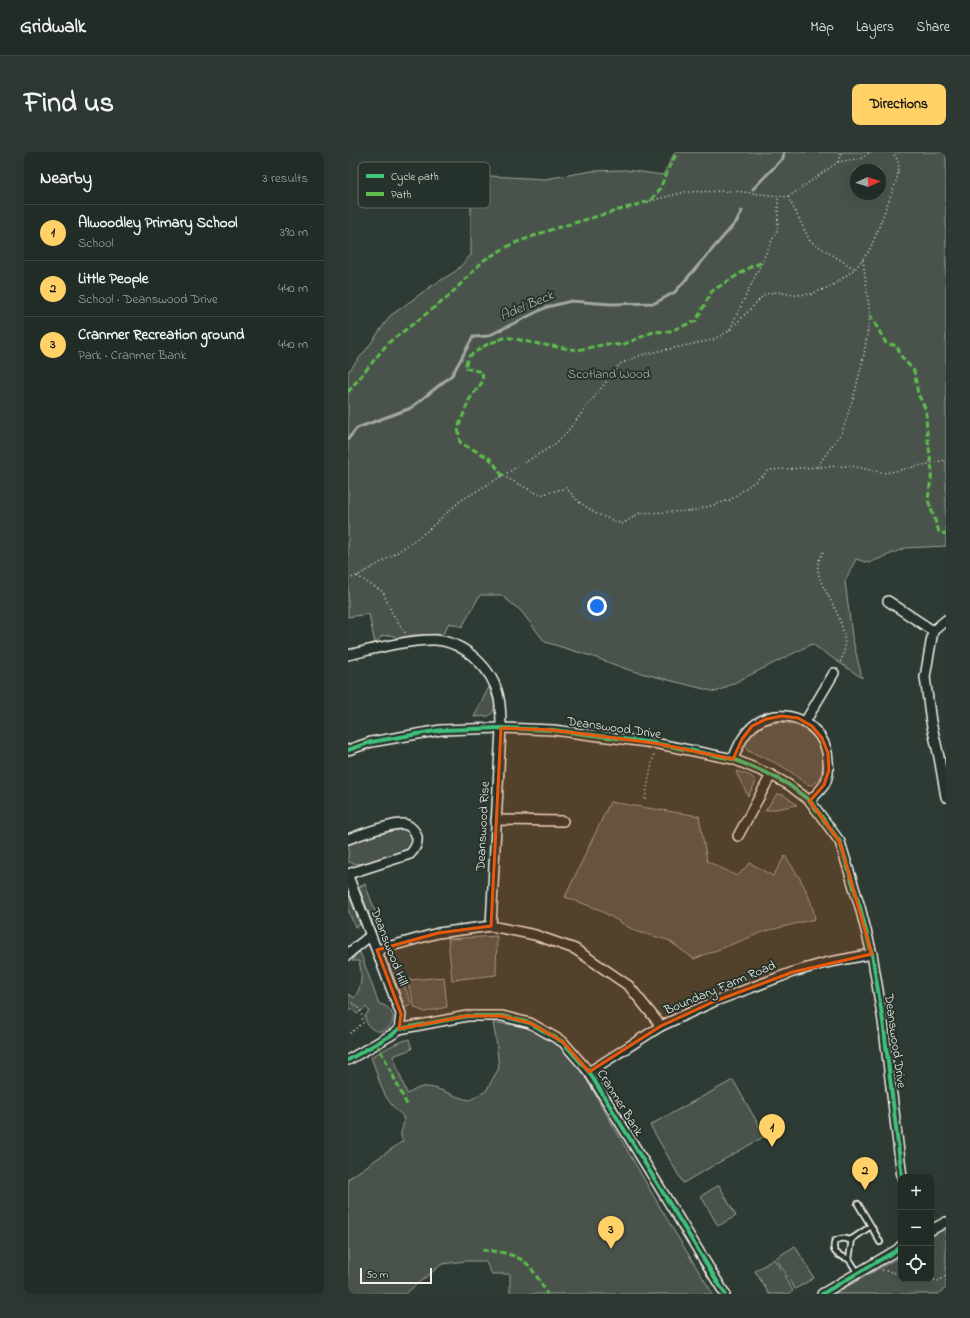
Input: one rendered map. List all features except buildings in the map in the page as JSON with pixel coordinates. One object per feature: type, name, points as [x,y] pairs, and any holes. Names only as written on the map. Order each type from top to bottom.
[{"type":"street","points":[[888,601],[933,631]]},
{"type":"street","points":[[946,620],[933,631],[925,677],[931,722],[942,756],[946,797]]},
{"type":"street","name":"Deanswood Rise","points":[[348,655],[405,643],[428,640],[445,642],[465,650],[477,659],[490,674],[499,697],[501,728],[491,926]]},
{"type":"street","points":[[804,722],[834,673]]},
{"type":"street","points":[[733,758],[742,739],[752,726],[766,719],[782,716],[798,718],[812,726],[822,738],[828,753],[829,770],[824,785],[810,801]]},
{"type":"street","name":"Deanswood Drive","points":[[348,750],[371,742],[441,730],[501,728],[553,730],[656,743],[733,758],[789,785],[810,801],[840,842],[860,907],[872,954],[883,1020],[902,1174]]},
{"type":"street","points":[[738,836],[771,775]]},
{"type":"street","points":[[496,820],[563,821]]},
{"type":"street","points":[[348,838],[374,830],[402,824],[407,825],[415,831],[417,841],[414,850],[410,854],[348,875]]},
{"type":"street","name":"Deanswood Hill","points":[[348,875],[401,1014],[399,1029]]},
{"type":"street","points":[[377,950],[438,933],[491,926],[535,935],[575,949],[629,986],[661,1026]]},
{"type":"street","points":[[348,955],[370,936]]},
{"type":"street","name":"Boundary Farm Road","points":[[589,1072],[661,1026],[713,1002],[793,972],[825,963],[872,954]]},
{"type":"street","name":"Cranmer Bank","points":[[348,1060],[399,1029],[467,1016],[502,1016],[530,1023],[563,1042],[589,1072],[725,1294]]},
{"type":"street","points":[[934,1228],[946,1222]]},
{"type":"street","points":[[822,1294],[898,1249]]},
{"type":"lane","points":[[858,1204],[880,1242]]},
{"type":"lane","points":[[858,1273],[849,1259],[838,1255],[834,1250],[834,1246],[836,1241],[842,1238],[849,1240],[852,1239],[871,1226]]},
{"type":"lane","points":[[849,1259],[852,1239]]},
{"type":"path","points":[[838,162],[841,152]]},
{"type":"path","points":[[650,201],[685,192],[734,191],[788,197],[838,162],[862,158],[870,152]]},
{"type":"path","points":[[348,579],[357,576],[392,556],[426,532],[460,501],[554,445],[567,432],[620,364],[641,355],[712,340],[729,331],[765,294],[776,292],[795,295],[811,294],[832,286],[855,269],[869,251],[876,236],[897,179],[899,165],[892,152]]},
{"type":"path","points":[[729,331],[778,228],[778,196]]},
{"type":"path","points":[[788,197],[810,241],[855,269]]},
{"type":"path","points":[[817,467],[842,432],[855,392],[864,355],[870,315],[863,259]]},
{"type":"path","points":[[503,476],[540,496],[566,488],[579,502],[597,514],[622,524],[640,513],[693,511],[730,500],[770,470],[851,466],[886,473],[946,460]]},
{"type":"path","points":[[823,552],[818,563],[820,577],[835,609],[843,632],[845,648],[842,660],[834,673]]},
{"type":"path","points":[[357,576],[383,592],[392,613],[405,632],[405,643]]},
{"type":"path","points":[[646,799],[656,743]]},
{"type":"path","points":[[348,1002],[355,1003],[361,1011],[363,1023],[348,1035]]},
{"type":"path","points":[[872,1264],[877,1269],[898,1273]]},
{"type":"path","points":[[934,1280],[939,1281],[946,1275]]},
{"type":"highlighted area","points":[[782,716],[798,718],[812,726],[822,738],[828,753],[829,770],[824,785],[810,801],[840,842],[872,954],[793,972],[713,1002],[661,1026],[589,1072],[563,1042],[530,1023],[502,1016],[467,1016],[399,1029],[401,1014],[377,950],[438,933],[491,926],[501,728],[553,730],[654,743],[733,759],[742,739],[752,726],[766,719]]},
{"type":"green space","name":"Scotland Wood","points":[[675,152],[946,152],[946,546],[905,548],[869,563],[856,559],[845,581],[852,636],[862,678],[812,644],[716,692],[629,670],[591,656],[545,642],[521,611],[501,595],[480,595],[462,627],[449,623],[443,634],[413,635],[398,638],[391,635],[382,636],[375,644],[369,614],[348,617],[348,372],[390,316],[430,287],[456,271],[471,255],[471,208],[490,208],[490,176],[545,179],[592,171],[626,170],[663,175]]},
{"type":"green space","points":[[489,687],[494,702],[494,710],[489,716],[474,717]]},
{"type":"green space","points":[[781,722],[807,731],[819,743],[823,760],[822,770],[818,781],[814,784],[807,784],[781,766],[748,751],[746,742],[751,734],[764,726]]},
{"type":"green space","points":[[737,771],[751,776],[756,782],[748,796],[736,772]]},
{"type":"green space","points":[[777,794],[784,795],[797,805],[765,811]]},
{"type":"green space","points":[[610,802],[699,816],[707,861],[737,876],[750,863],[773,876],[785,856],[800,878],[811,901],[815,919],[766,931],[694,959],[668,940],[635,931],[598,909],[565,897]]},
{"type":"green space","points":[[402,829],[411,833],[412,836],[413,841],[411,847],[407,851],[362,864],[349,862],[349,843],[357,839]]},
{"type":"green space","points":[[365,884],[382,929],[376,932],[359,887]]},
{"type":"green space","points":[[348,892],[360,925],[355,927],[348,910]]},
{"type":"green space","points":[[497,936],[496,975],[452,980],[448,939]]},
{"type":"green space","points":[[360,952],[379,1004],[387,1007],[392,1013],[393,1021],[388,1028],[381,1031],[373,1030],[367,1024],[365,1016],[369,1011],[366,1007],[357,1014],[351,1008],[348,1011],[348,994],[354,998],[360,985],[361,971],[359,961],[352,961],[356,954]]},
{"type":"green space","points":[[395,962],[412,1005],[405,1008],[389,964]]},
{"type":"green space","points":[[444,977],[447,1007],[425,1012],[415,1008],[407,980]]},
{"type":"green space","points":[[493,1023],[516,1025],[543,1035],[566,1052],[579,1068],[667,1219],[713,1294],[510,1294],[510,1274],[492,1274],[485,1261],[466,1261],[442,1264],[405,1294],[348,1294],[348,1179],[403,1141],[401,1138],[401,1132],[404,1120],[403,1117],[394,1108],[385,1095],[371,1057],[395,1044],[409,1039],[412,1049],[393,1056],[407,1094],[419,1088],[427,1087],[438,1089],[470,1100],[486,1091],[499,1068]]},
{"type":"green space","points":[[733,1080],[765,1136],[683,1183],[650,1125]]},
{"type":"green space","points":[[719,1185],[736,1216],[718,1226],[701,1196]]},
{"type":"green space","points":[[946,1227],[946,1288],[938,1294],[834,1294],[898,1258],[898,1282],[934,1282],[934,1235]]},
{"type":"green space","points":[[795,1246],[814,1278],[795,1289],[776,1258]]},
{"type":"green space","points":[[774,1259],[793,1291],[788,1294],[769,1294],[755,1271]]},
{"type":"waterway","name":"Adel Beck","points":[[753,189],[783,158],[784,152]]},
{"type":"waterway","name":"Adel Beck","points":[[348,439],[357,428],[411,408],[452,375],[473,337],[488,336],[547,307],[571,301],[610,304],[655,303],[675,292],[737,221],[742,211]]},
{"type":"marked path","points":[[348,392],[388,343],[447,298],[484,260],[512,244],[553,229],[650,201],[659,190],[677,152]]},
{"type":"marked path","points":[[503,476],[489,458],[460,442],[458,428],[469,400],[483,381],[482,372],[465,368],[468,357],[486,345],[506,337],[577,350],[607,344],[622,345],[653,332],[670,331],[696,321],[712,291],[752,266],[761,263]]},
{"type":"marked path","points":[[870,315],[886,343],[897,346],[901,356],[914,371],[918,394],[926,410],[927,433],[932,471],[928,500],[939,532],[946,534]]},
{"type":"marked path","points":[[376,1043],[407,1105]]},
{"type":"marked path","points":[[482,1250],[502,1252],[521,1259],[531,1268],[547,1294]]},
{"type":"cycle path","points":[[348,750],[371,742],[441,730],[501,728],[553,730],[654,743],[733,759],[771,775],[789,785],[810,801],[840,842],[860,907],[872,954],[883,1021],[902,1174]]},
{"type":"cycle path","points":[[348,1060],[399,1029],[467,1016],[502,1016],[530,1023],[563,1042],[589,1072],[725,1294]]},
{"type":"cycle path","points":[[822,1294],[898,1249]]},
{"type":"place","name":"Alwoodley Primary School","points":[[772,1147]]},
{"type":"place","name":"Little People","points":[[865,1190]]},
{"type":"place","name":"Cranmer Recreation ground","points":[[611,1249]]}]
